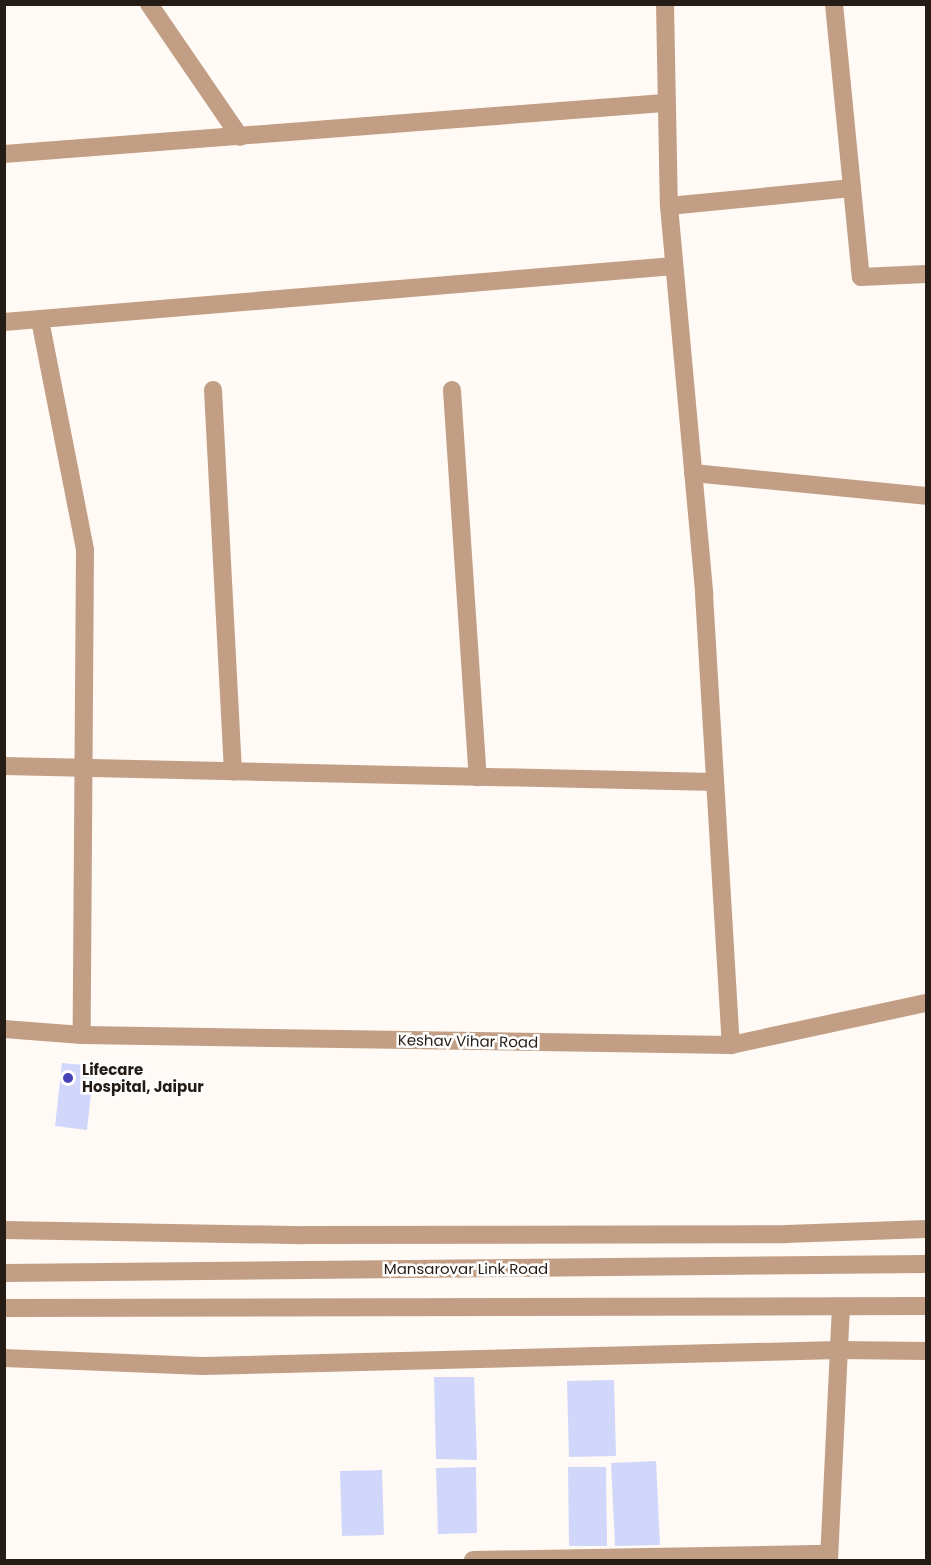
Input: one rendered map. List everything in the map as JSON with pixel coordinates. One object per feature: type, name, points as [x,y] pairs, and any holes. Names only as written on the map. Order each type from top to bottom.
[{"type":"street","points":[[149,4],[240,137]]},
{"type":"street","points":[[664,4],[664,103],[669,206],[693,473],[731,1045]]},
{"type":"street","points":[[834,4],[861,278],[927,274]]},
{"type":"street","points":[[4,154],[664,103]]},
{"type":"street","points":[[669,206],[852,188]]},
{"type":"street","points":[[4,322],[40,321],[674,266]]},
{"type":"street","points":[[40,321],[85,550],[87,767],[82,1035]]},
{"type":"street","points":[[213,390],[233,771]]},
{"type":"street","points":[[452,390],[478,777]]},
{"type":"street","points":[[693,473],[927,496]]},
{"type":"street","points":[[4,766],[715,782]]},
{"type":"street","name":"Keshav Vihar Road","points":[[4,1029],[82,1035],[731,1045],[927,1003]]},
{"type":"street","points":[[4,1230],[304,1235],[786,1234],[927,1230]]},
{"type":"street","points":[[784,1266],[786,1234]]},
{"type":"street","name":"Mansarovar Link Road","points":[[4,1273],[927,1264]]},
{"type":"street","points":[[4,1308],[927,1306]]},
{"type":"street","points":[[473,1560],[829,1557],[841,1307]]},
{"type":"street","points":[[4,1358],[202,1366],[839,1350],[927,1351]]},
{"type":"building","points":[[62,1063],[94,1066],[87,1130],[55,1126]]},
{"type":"building","points":[[434,1377],[474,1377],[477,1460],[436,1459]]},
{"type":"building","points":[[614,1380],[616,1456],[569,1457],[567,1381]]},
{"type":"building","points":[[656,1461],[660,1545],[615,1546],[611,1463]]},
{"type":"building","points":[[476,1467],[477,1533],[438,1534],[436,1468]]},
{"type":"building","points":[[568,1467],[606,1467],[607,1546],[569,1546]]},
{"type":"building","points":[[382,1470],[384,1535],[342,1536],[340,1471]]},
{"type":"place","name":"Lifecare Hospital, Jaipur","points":[[68,1078]]}]
